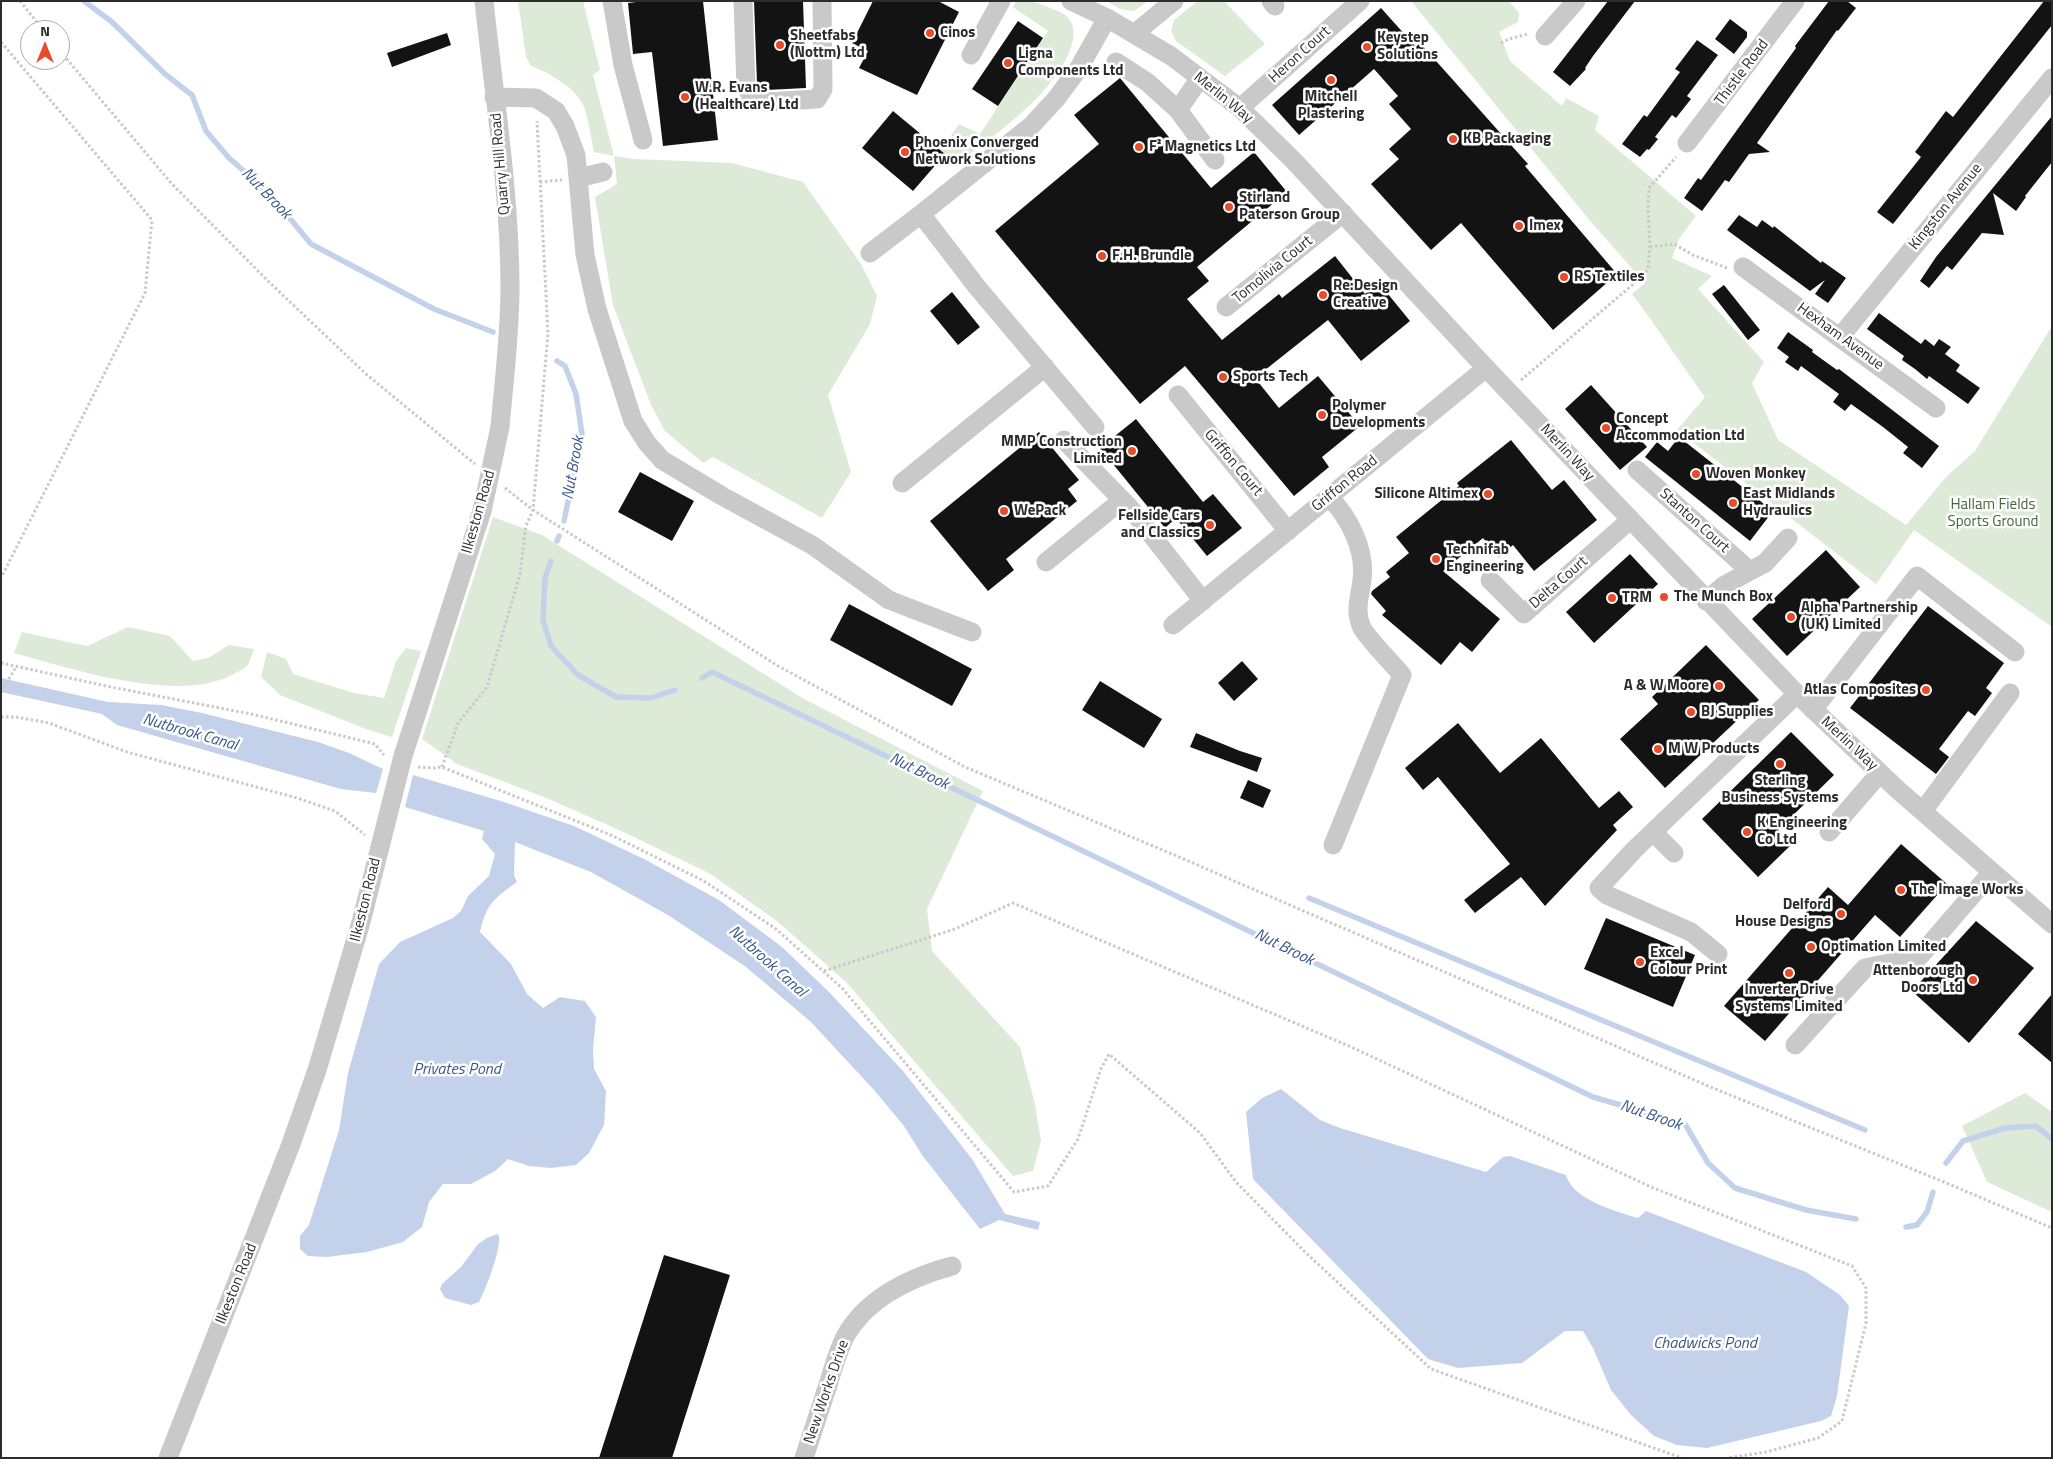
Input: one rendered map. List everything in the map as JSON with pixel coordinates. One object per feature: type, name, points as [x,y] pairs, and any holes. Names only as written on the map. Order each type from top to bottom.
[{"type":"street","name":"Quarry Hill Road","points":[[484,1],[510,267],[509,328]]},
{"type":"street","points":[[612,1],[624,65],[643,140]]},
{"type":"street","points":[[743,1],[746,88],[754,99],[768,102],[817,99],[823,89],[822,1]]},
{"type":"street","points":[[971,55],[1001,1]]},
{"type":"street","name":"Merlin Way","points":[[1071,1],[1107,18],[1171,56],[1240,108],[1294,161],[1486,368],[1706,601],[1797,694],[1923,811],[2052,924]]},
{"type":"street","points":[[1134,34],[1174,1]]},
{"type":"street","name":"Heron Court","points":[[1240,108],[1360,1]]},
{"type":"street","points":[[1545,36],[1576,1]]},
{"type":"street","name":"Thistle Road","points":[[1687,143],[1795,1]]},
{"type":"street","points":[[870,252],[1032,126],[1056,100],[1079,68],[1107,18]]},
{"type":"street","points":[[1116,62],[1147,82],[1178,110],[1215,160]]},
{"type":"street","points":[[1178,110],[1200,78]]},
{"type":"street","name":"Kingston Avenue","points":[[1840,337],[2052,78]]},
{"type":"street","points":[[494,97],[536,98],[556,110],[565,126],[576,156],[586,255],[597,310],[633,421],[647,443],[662,460],[812,546],[889,600],[972,632]]},
{"type":"street","points":[[578,178],[603,172]]},
{"type":"street","name":"Tomolivia Court","points":[[1226,307],[1343,213]]},
{"type":"street","points":[[921,214],[977,287],[1095,427]]},
{"type":"street","name":"Hexham Avenue","points":[[1743,267],[1936,408]]},
{"type":"street","name":"Ilkeston Road","points":[[168,1458],[291,1144],[341,993],[390,806],[407,762],[482,511],[500,427],[509,328]]},
{"type":"street","points":[[902,484],[1045,367]]},
{"type":"street","name":"Griffon Road","points":[[1173,625],[1486,368]]},
{"type":"street","name":"Griffon Court","points":[[1178,395],[1288,531]]},
{"type":"street","points":[[1064,440],[1122,500],[1169,556],[1203,601]]},
{"type":"street","name":"Stanton Court","points":[[1637,470],[1750,571]]},
{"type":"street","points":[[1329,497],[1340,508],[1360,550],[1362,578],[1357,608],[1362,629],[1402,675],[1333,845]]},
{"type":"street","points":[[1046,562],[1122,500]]},
{"type":"street","name":"Delta Court","points":[[1490,580],[1524,614],[1630,520]]},
{"type":"street","points":[[1706,601],[1723,586],[1765,563],[1788,538]]},
{"type":"street","points":[[1813,710],[1916,576],[2015,652]]},
{"type":"street","points":[[1923,811],[2010,693]]},
{"type":"street","points":[[1718,954],[1691,932],[1607,895],[1599,888],[1634,850],[1797,694]]},
{"type":"street","points":[[1830,832],[1880,772]]},
{"type":"street","points":[[1653,832],[1674,853]]},
{"type":"street","points":[[1795,1045],[1865,968],[1919,957],[1992,872]]},
{"type":"street","name":"New Works Drive","points":[[804,1458],[846,1335],[859,1319],[883,1296],[930,1272],[952,1266]]},
{"type":"path","points":[[20,1],[35,20]]},
{"type":"path","points":[[1501,43],[1529,34],[1545,36]]},
{"type":"path","points":[[1,42],[152,220],[145,293],[1,578]]},
{"type":"path","points":[[70,63],[171,183],[270,283],[366,374],[480,468]]},
{"type":"path","points":[[442,767],[458,723],[487,687],[520,574],[526,526],[533,510],[548,333],[536,98]]},
{"type":"path","points":[[1509,391],[1644,275],[1648,268],[1650,248],[1649,188],[1687,143]]},
{"type":"path","points":[[1650,248],[1674,244],[1693,255],[1734,271],[1743,267]]},
{"type":"path","points":[[503,486],[533,510],[778,666],[965,768],[1182,858],[1708,1086],[2052,1228]]},
{"type":"path","points":[[1,663],[251,714],[375,744],[386,758],[424,768],[442,767],[611,835],[704,881],[776,929],[842,988],[1014,1192],[1048,1186],[1078,1139],[1109,1054],[1200,1133],[1236,1182],[1306,1253],[1430,1369],[1682,1458]]},
{"type":"path","points":[[1,692],[16,666]]},
{"type":"path","points":[[1,717],[16,717],[49,723],[127,752],[316,804],[335,811],[355,828],[380,845]]},
{"type":"path","points":[[823,971],[955,929],[1013,902],[1349,1046],[1651,1187],[1852,1266],[1866,1288],[1866,1323],[1842,1421],[1818,1438],[1766,1452],[1727,1458]]},
{"type":"green space","points":[[518,1],[583,1],[600,70],[593,75],[614,156],[594,152],[585,109],[570,88],[555,77],[531,66],[526,57]]},
{"type":"green space","points":[[1016,1],[1039,4],[1060,12],[1070,20],[1074,32],[1072,45],[1058,73],[1039,96],[1004,128],[956,164],[941,150],[959,124],[980,134],[1048,31],[1013,7]]},
{"type":"green space","points":[[1106,1],[1148,1],[1134,11],[1120,9]]},
{"type":"green space","points":[[1198,1],[1224,1],[1265,44],[1225,76],[1176,41],[1171,31],[1174,20]]},
{"type":"green space","name":"Hallam Fields Sports Ground","points":[[1411,1],[1509,1],[1519,13],[1518,22],[1499,32],[1510,61],[1562,106],[1566,98],[1599,116],[1595,130],[1696,216],[1679,239],[1672,258],[1712,276],[1698,289],[1764,362],[1752,383],[1778,440],[1906,525],[1947,476],[1975,451],[2052,326],[2052,627],[1914,530],[1876,584],[1677,430],[1705,397],[1632,294],[1645,283],[1591,222]]},
{"type":"green space","points":[[614,156],[635,159],[732,163],[803,182],[861,264],[877,296],[870,324],[828,395],[851,472],[822,518],[713,457],[703,463],[665,431],[651,405],[613,305],[595,197],[617,184]]},
{"type":"green space","points":[[493,517],[542,535],[804,699],[983,791],[927,909],[932,951],[1020,1047],[1035,1104],[1041,1141],[1033,1171],[1013,1176],[847,983],[777,921],[709,873],[544,797],[457,764],[422,739]]},
{"type":"green space","points":[[128,627],[170,636],[193,661],[208,658],[229,645],[254,649],[248,664],[242,670],[214,682],[188,686],[127,681],[66,668],[14,653],[22,632],[87,646]]},
{"type":"green space","points":[[406,648],[421,651],[392,737],[366,729],[280,695],[261,677],[267,652],[286,659],[293,674],[354,693],[384,698],[396,661]]},
{"type":"green space","points":[[2025,1093],[2052,1112],[2052,1212],[1987,1182],[1962,1126]]},
{"type":"water","name":"Nutbrook Canal","points":[[1,678],[108,702],[161,705],[202,713],[318,742],[349,753],[383,769],[376,793],[341,789],[117,725],[102,714],[1,692]]},
{"type":"water","name":"Privates Pond","points":[[413,775],[504,802],[574,826],[644,859],[719,900],[782,947],[829,992],[903,1071],[972,1159],[1005,1214],[1040,1222],[1038,1230],[999,1220],[980,1229],[922,1155],[904,1126],[874,1090],[811,1022],[746,967],[668,915],[591,872],[515,842],[514,875],[517,882],[492,902],[480,932],[511,964],[527,994],[543,1008],[560,997],[585,1001],[596,1017],[593,1049],[594,1069],[606,1091],[604,1125],[589,1153],[576,1165],[551,1168],[529,1166],[508,1159],[495,1171],[471,1184],[443,1184],[429,1202],[422,1227],[403,1242],[367,1252],[327,1257],[308,1256],[300,1249],[300,1236],[309,1225],[339,1130],[348,1073],[379,964],[400,942],[453,918],[461,911],[468,896],[489,876],[495,854],[482,839],[484,831],[405,807]]},
{"type":"water","name":"Chadwicks Pond","points":[[1281,1089],[1320,1120],[1340,1128],[1486,1172],[1503,1157],[1510,1156],[1566,1175],[1570,1184],[1577,1191],[1586,1198],[1607,1208],[1638,1218],[1646,1211],[1806,1272],[1840,1295],[1849,1306],[1837,1396],[1831,1416],[1821,1421],[1707,1448],[1677,1445],[1654,1436],[1631,1415],[1611,1390],[1593,1348],[1583,1331],[1565,1331],[1522,1363],[1458,1368],[1428,1359],[1253,1179],[1246,1112],[1262,1098]]},
{"type":"water","points":[[498,1234],[496,1257],[479,1302],[471,1305],[445,1298],[440,1289],[442,1284],[461,1267],[478,1244]]},
{"type":"building","name":"W.R. Evans (Healthcare) Ltd","points":[[644,1],[703,1],[718,140],[663,146],[652,52],[633,54],[628,3]]},
{"type":"building","name":"Sheetfabs (Nottm) Ltd","points":[[754,1],[803,1],[806,88],[766,90],[761,89],[757,84]]},
{"type":"building","points":[[873,1],[938,1],[959,12],[917,95],[859,68],[868,51],[852,43]]},
{"type":"building","points":[[1608,1],[1635,1],[1593,56],[1586,69],[1570,86],[1553,72]]},
{"type":"building","points":[[1829,1],[1847,1],[1856,8],[1837,30],[1757,143],[1770,152],[1749,154],[1729,182],[1725,180],[1702,211],[1684,198],[1698,178],[1701,180]]},
{"type":"building","points":[[2044,1],[2052,1],[2052,25],[1893,224],[1877,212],[1921,157],[1915,152],[1946,111],[1953,117]]},
{"type":"building","points":[[1381,8],[1416,47],[1420,43],[1528,164],[1525,166],[1617,274],[1553,330],[1461,223],[1431,250],[1371,184],[1399,159],[1389,149],[1411,129],[1389,104],[1398,96],[1374,69],[1299,135],[1272,105]]},
{"type":"building","points":[[1730,19],[1747,32],[1747,37],[1734,54],[1715,39]]},
{"type":"building","name":"Ligna Components Ltd","points":[[1018,21],[1043,38],[998,106],[972,89]]},
{"type":"building","points":[[447,33],[451,45],[392,67],[387,53]]},
{"type":"building","points":[[1697,40],[1718,55],[1687,96],[1691,99],[1676,118],[1672,115],[1655,137],[1658,139],[1640,157],[1622,144],[1644,115],[1647,117],[1680,72],[1675,69]]},
{"type":"building","points":[[1120,78],[1211,188],[1254,152],[1287,192],[1197,267],[1209,281],[1187,299],[1222,340],[1279,294],[1282,298],[1335,256],[1365,294],[1379,283],[1410,321],[1361,361],[1328,320],[1255,378],[1279,408],[1318,376],[1360,426],[1322,457],[1329,467],[1294,496],[1185,366],[1140,404],[995,231],[1099,144],[1074,115]]},
{"type":"building","name":"Phoenix Converged Network Solutions","points":[[893,111],[945,154],[913,191],[862,148]]},
{"type":"building","points":[[2052,116],[2052,162],[2025,196],[2016,211],[1993,193],[2004,235],[1982,233],[1952,270],[1947,266],[1929,288],[1920,281],[1936,257]]},
{"type":"building","points":[[1739,215],[1757,227],[1762,220],[1773,228],[1774,226],[1821,263],[1822,261],[1846,278],[1828,303],[1815,294],[1825,280],[1810,291],[1727,230]]},
{"type":"building","points":[[1724,285],[1760,330],[1748,340],[1712,294]]},
{"type":"building","points":[[952,292],[980,327],[958,345],[930,311]]},
{"type":"building","points":[[1879,313],[1921,344],[1925,339],[1934,346],[1939,339],[1951,347],[1945,354],[1960,365],[1956,371],[1980,388],[1968,404],[1929,376],[1927,379],[1902,360],[1904,356],[1867,329]]},
{"type":"building","points":[[1788,332],[1813,350],[1812,352],[1837,370],[1839,369],[1939,446],[1922,468],[1903,453],[1908,447],[1883,427],[1851,404],[1845,411],[1833,402],[1839,394],[1801,366],[1798,371],[1785,362],[1789,357],[1777,348]]},
{"type":"building","name":"Concept Accommodation Ltd","points":[[1591,385],[1647,447],[1620,470],[1565,409]]},
{"type":"building","points":[[1136,419],[1203,502],[1213,494],[1242,528],[1207,556],[1176,518],[1165,528],[1100,448]]},
{"type":"building","name":"WePack","points":[[1039,432],[1079,480],[1068,489],[1077,501],[1006,559],[1014,570],[988,591],[930,521]]},
{"type":"building","points":[[1679,437],[1773,511],[1750,541],[1645,457],[1657,442],[1668,451]]},
{"type":"building","points":[[1511,440],[1552,490],[1564,480],[1597,520],[1534,571],[1513,545],[1499,557],[1483,538],[1443,571],[1500,619],[1472,652],[1460,642],[1441,665],[1382,615],[1386,611],[1371,594],[1372,591],[1390,577],[1386,572],[1409,553],[1396,537],[1459,486],[1457,483]]},
{"type":"building","points":[[640,472],[694,501],[672,541],[618,512]]},
{"type":"building","points":[[1826,550],[1860,587],[1787,656],[1752,619]]},
{"type":"building","name":"TRM","points":[[1630,554],[1658,584],[1594,643],[1566,612]]},
{"type":"building","points":[[849,604],[972,669],[952,706],[830,640]]},
{"type":"building","name":"Atlas Composites","points":[[1928,606],[2004,663],[1986,688],[1992,693],[1975,716],[1968,711],[1939,749],[1949,757],[1936,774],[1850,708]]},
{"type":"building","points":[[1706,645],[1759,700],[1665,788],[1620,739],[1658,704],[1652,697]]},
{"type":"building","points":[[1242,661],[1258,679],[1234,701],[1218,683]]},
{"type":"building","points":[[1100,681],[1162,719],[1144,748],[1082,710]]},
{"type":"building","points":[[1458,723],[1500,773],[1541,738],[1599,808],[1619,791],[1633,807],[1613,825],[1617,830],[1545,906],[1521,877],[1475,913],[1464,900],[1510,864],[1438,777],[1423,790],[1405,768]]},
{"type":"building","points":[[1791,732],[1834,775],[1778,830],[1792,844],[1758,877],[1702,819]]},
{"type":"building","points":[[1196,733],[1262,758],[1257,772],[1190,747]]},
{"type":"building","points":[[1248,780],[1271,790],[1263,808],[1240,798]]},
{"type":"building","points":[[1901,844],[1947,884],[1900,937],[1875,915],[1765,1041],[1724,1006],[1828,887],[1848,905]]},
{"type":"building","name":"Excel Colour Print","points":[[1606,918],[1695,955],[1673,1007],[1584,969]]},
{"type":"building","name":"Attenborough Doors Ltd","points":[[1976,921],[2034,968],[1969,1043],[1912,991]]},
{"type":"building","points":[[2052,994],[2052,1063],[2018,1034]]},
{"type":"building","points":[[664,1255],[730,1275],[672,1458],[599,1458]]},
{"type":"waterway","name":"Nut Brook","points":[[84,1],[112,22],[165,74],[192,95],[206,131],[229,158],[269,193],[311,244],[434,309],[493,332]]},
{"type":"waterway","name":"Nut Brook","points":[[557,361],[565,366],[576,394],[582,434],[564,521]]},
{"type":"waterway","name":"Nut Brook","points":[[557,541],[559,536]]},
{"type":"waterway","name":"Nut Brook","points":[[551,561],[545,578],[543,620],[551,646],[578,675],[616,697],[651,698],[675,690]]},
{"type":"waterway","name":"Nut Brook","points":[[702,678],[712,672],[1593,1097],[1685,1124],[1708,1163],[1735,1188],[1806,1210],[1856,1219]]},
{"type":"waterway","points":[[1309,898],[1865,1130]]},
{"type":"waterway","name":"Nut Brook","points":[[1946,1163],[1963,1141],[2005,1128],[2036,1126],[2052,1139]]},
{"type":"waterway","name":"Nut Brook","points":[[1906,1227],[1917,1225],[1927,1212],[1933,1192]]},
{"type":"place","name":"Cinos","points":[[930,33]]},
{"type":"place","name":"Sheetfabs (Nottm) Ltd","points":[[780,45]]},
{"type":"place","name":"Keystep Solutions","points":[[1367,47]]},
{"type":"place","name":"Ligna Components Ltd","points":[[1008,63]]},
{"type":"place","name":"Mitchell Plastering","points":[[1331,80]]},
{"type":"place","name":"W.R. Evans (Healthcare) Ltd","points":[[685,97]]},
{"type":"place","name":"KB Packaging","points":[[1453,139]]},
{"type":"place","name":"F² Magnetics Ltd","points":[[1139,147]]},
{"type":"place","name":"Phoenix Converged Network Solutions","points":[[905,152]]},
{"type":"place","name":"Stirland Paterson Group","points":[[1229,207]]},
{"type":"place","name":"Imex","points":[[1519,226]]},
{"type":"place","name":"F.H. Brundle","points":[[1102,256]]},
{"type":"place","name":"RS Textiles","points":[[1564,277]]},
{"type":"place","name":"Re:Design Creative","points":[[1323,295]]},
{"type":"place","name":"Sports Tech","points":[[1223,377]]},
{"type":"place","name":"Polymer Developments","points":[[1322,415]]},
{"type":"place","name":"Concept Accommodation Ltd","points":[[1606,428]]},
{"type":"place","name":"MMP Construction Limited","points":[[1132,451]]},
{"type":"place","name":"Woven Monkey","points":[[1696,474]]},
{"type":"place","name":"Silicone Altimex","points":[[1488,494]]},
{"type":"place","name":"East Midlands Hydraulics","points":[[1733,503]]},
{"type":"place","name":"WePack","points":[[1004,511]]},
{"type":"place","name":"Fellside Cars and Classics","points":[[1210,525]]},
{"type":"place","name":"Technifab Engineering","points":[[1436,559]]},
{"type":"place","name":"The Munch Box","points":[[1664,597]]},
{"type":"place","name":"TRM","points":[[1612,598]]},
{"type":"place","name":"Alpha Partnership (UK) Limited","points":[[1791,617]]},
{"type":"place","name":"A & W Moore","points":[[1719,686]]},
{"type":"place","name":"Atlas Composites","points":[[1926,690]]},
{"type":"place","name":"BJ Supplies","points":[[1691,712]]},
{"type":"place","name":"M W Products","points":[[1658,749]]},
{"type":"place","name":"Sterling Business Systems","points":[[1780,764]]},
{"type":"place","name":"K Engineering Co Ltd","points":[[1747,832]]},
{"type":"place","name":"The Image Works","points":[[1901,890]]},
{"type":"place","name":"Delford House Designs","points":[[1841,914]]},
{"type":"place","name":"Optimation Limited","points":[[1811,947]]},
{"type":"place","name":"Excel Colour Print","points":[[1640,962]]},
{"type":"place","name":"Inverter Drive Systems Limited","points":[[1789,973]]},
{"type":"place","name":"Attenborough Doors Ltd","points":[[1973,980]]}]
